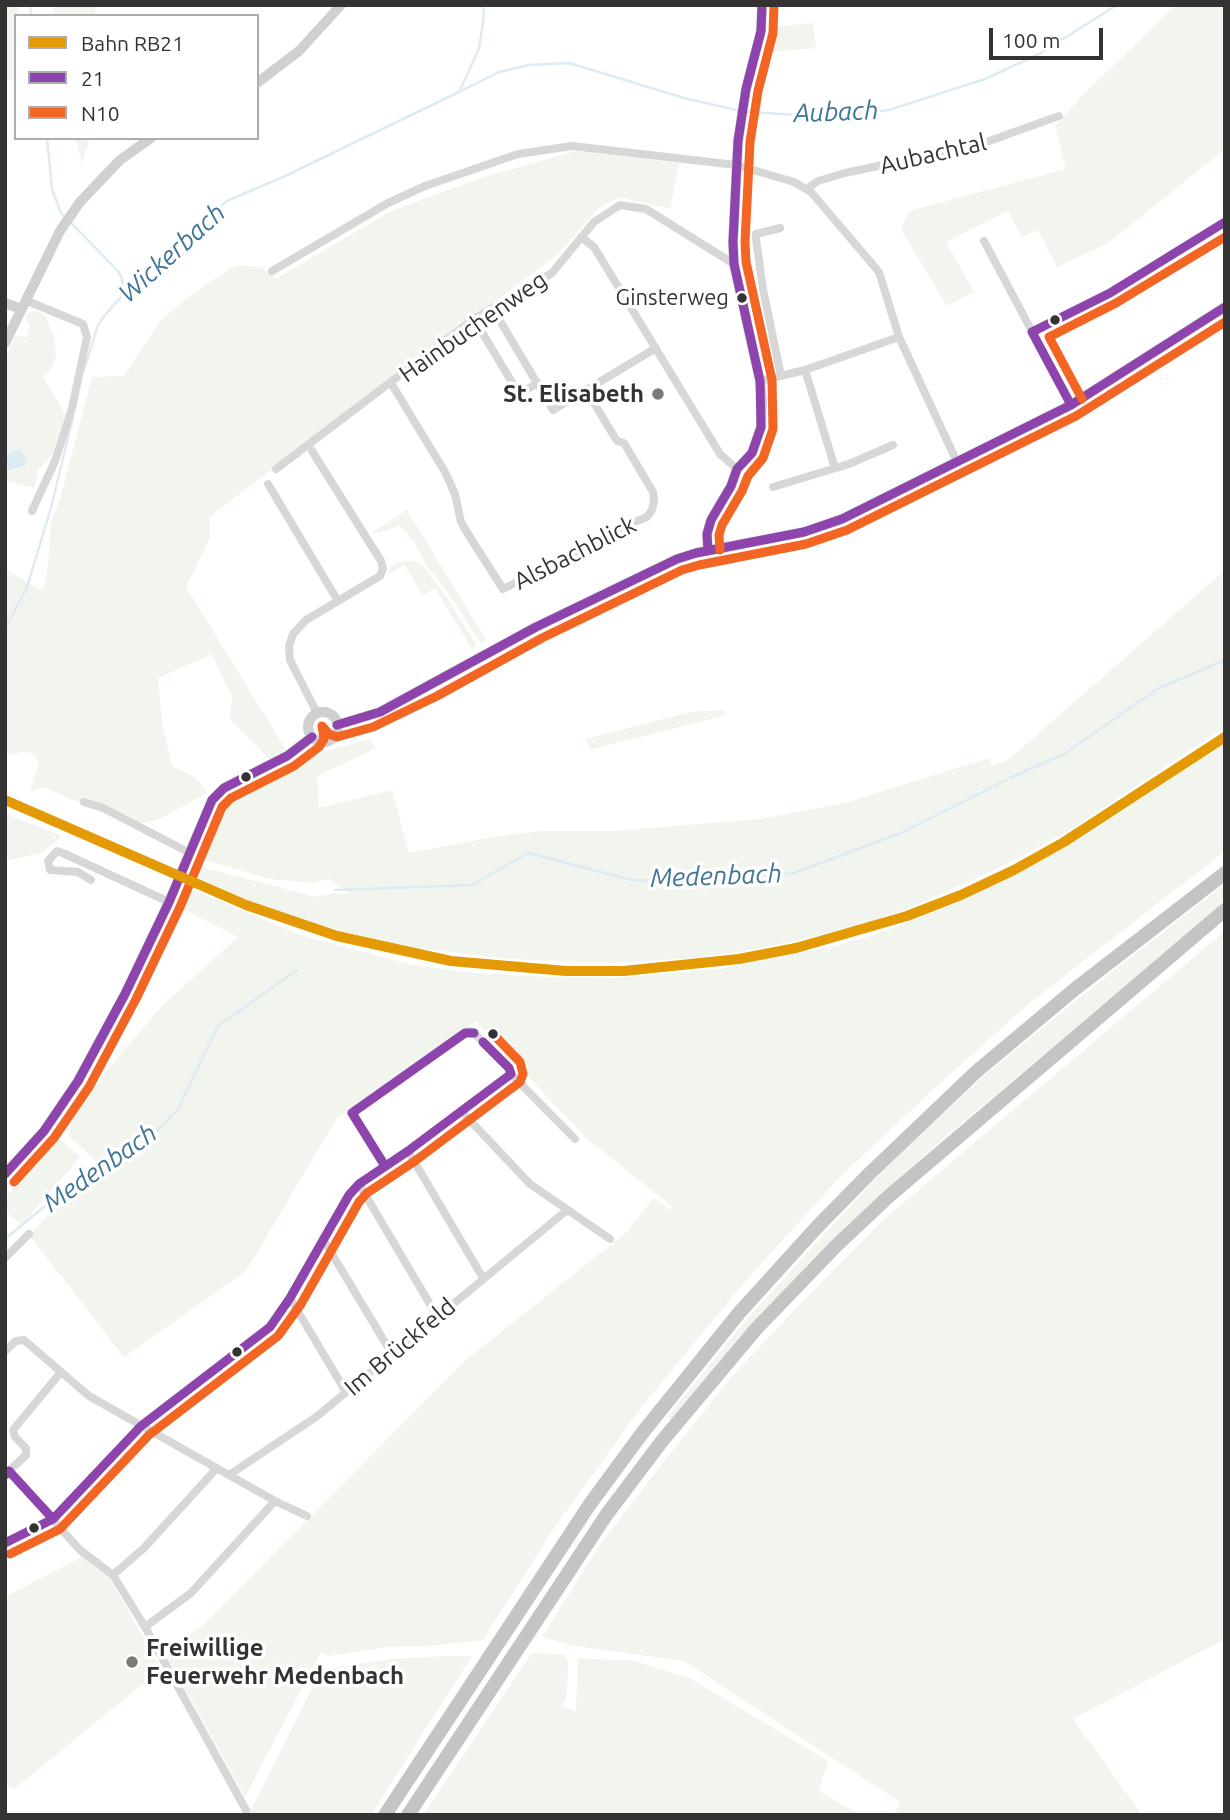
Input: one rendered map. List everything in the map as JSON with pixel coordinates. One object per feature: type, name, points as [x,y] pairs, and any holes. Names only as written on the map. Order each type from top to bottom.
[{"type":"highway","points":[[385,1815],[590,1504],[643,1432],[739,1313],[817,1227],[977,1071],[1075,989],[1225,873]]},
{"type":"highway","points":[[408,1815],[607,1514],[718,1373],[844,1238],[933,1158],[1225,910]]},
{"type":"main road","points":[[259,81],[299,51],[341,5]]},
{"type":"main road","points":[[708,551],[707,534],[711,520],[731,486],[737,469],[752,453],[758,441],[763,411],[760,381],[734,264],[736,165],[742,110],[761,31],[762,5]]},
{"type":"main road","points":[[5,343],[10,321],[23,305],[67,221],[105,174],[148,140]]},
{"type":"main road","points":[[5,303],[23,305]]},
{"type":"main road","points":[[337,725],[380,712],[536,627],[677,559],[804,532],[842,519],[1071,405],[1225,307]]},
{"type":"main road","points":[[317,713],[330,714],[337,725],[335,735],[329,740],[318,741],[312,737],[308,724],[317,713]]},
{"type":"main road","points":[[5,1174],[44,1131],[78,1081],[125,994],[169,902],[202,820],[217,793],[286,756],[312,737]]},
{"type":"street","name":"Aubachtal","points":[[807,189],[818,181],[845,173],[978,145],[1059,116]]},
{"type":"street","points":[[272,271],[388,203],[425,186],[518,154],[572,146],[736,165],[794,182],[807,189],[879,272],[899,337],[957,462]]},
{"type":"street","name":"Hainbuchenweg","points":[[276,469],[474,319],[552,273],[594,222],[620,205],[646,209],[734,264]]},
{"type":"street","points":[[1032,332],[1110,293],[1225,222]]},
{"type":"street","points":[[780,228],[756,234],[763,289],[780,376]]},
{"type":"street","points":[[581,237],[594,247],[719,452],[737,469]]},
{"type":"street","points":[[984,241],[1071,405]]},
{"type":"street","points":[[23,305],[83,324],[87,337],[72,408],[55,461],[32,511]]},
{"type":"street","points":[[493,309],[553,410],[656,348]]},
{"type":"street","points":[[474,319],[519,394],[538,383]]},
{"type":"street","points":[[760,381],[805,369],[899,337]]},
{"type":"street","points":[[805,369],[835,468]]},
{"type":"street","name":"Alsbachblick","points":[[391,383],[444,472],[454,494],[461,522],[503,589],[614,530],[647,517],[652,510],[653,492],[624,443],[617,441],[586,390]]},
{"type":"street","points":[[773,487],[835,468],[893,445]]},
{"type":"street","points":[[312,450],[382,565],[380,576],[300,625],[293,634],[289,646],[292,666],[317,713]]},
{"type":"street","points":[[268,484],[338,601]]},
{"type":"street","points":[[84,802],[103,808],[190,853]]},
{"type":"street","points":[[91,880],[78,873],[51,873],[48,860],[57,852],[65,854],[169,902]]},
{"type":"street","points":[[385,1166],[352,1114],[469,1031],[509,1068],[511,1074],[575,1139]]},
{"type":"street","points":[[5,1543],[53,1518],[141,1426],[270,1327],[290,1298],[349,1195],[359,1184],[511,1074]]},
{"type":"street","points":[[462,1112],[530,1184],[610,1239]]},
{"type":"street","points":[[408,1151],[483,1278]]},
{"type":"street","points":[[359,1184],[437,1316]]},
{"type":"street","name":"Im Brückfeld","points":[[229,1475],[316,1417],[566,1211]]},
{"type":"street","points":[[5,1258],[29,1234]]},
{"type":"street","points":[[323,1239],[392,1354]]},
{"type":"street","points":[[290,1298],[346,1392]]},
{"type":"street","points":[[5,1351],[16,1340],[24,1340],[89,1395],[275,1501],[307,1516]]},
{"type":"street","points":[[61,1373],[13,1430],[15,1437],[26,1448],[26,1455],[7,1473],[80,1549],[113,1575],[145,1627],[246,1810]]},
{"type":"street","points":[[113,1575],[144,1548],[217,1468]]},
{"type":"street","points":[[145,1627],[191,1593],[275,1501]]},
{"type":"shaded area","points":[[5,5],[18,5],[20,14],[14,14],[14,79],[5,80]]},
{"type":"shaded area","points":[[54,5],[97,5],[95,14],[54,14]]},
{"type":"shaded area","points":[[1176,5],[1225,5],[1225,149],[1107,244],[1057,267],[1038,230],[1022,237],[1008,211],[946,242],[974,292],[947,306],[901,229],[909,211],[1066,169],[1055,126],[1083,95]]},
{"type":"shaded area","points":[[813,23],[816,48],[765,53],[770,27]]},
{"type":"shaded area","points":[[76,140],[89,140],[82,163]]},
{"type":"shaded area","points":[[575,151],[679,163],[670,209],[619,197],[599,208],[558,254],[209,517],[210,538],[186,587],[286,750],[270,760],[230,719],[232,697],[212,654],[158,678],[162,723],[172,766],[195,777],[207,793],[158,820],[131,825],[43,787],[30,792],[39,762],[33,753],[5,756],[5,569],[43,591],[48,567],[51,521],[60,499],[92,377],[124,376],[161,320],[191,295],[236,265],[261,267],[276,279],[391,211],[481,178]]},
{"type":"shaded area","points":[[32,311],[41,312],[47,319],[55,341],[56,357],[50,371],[43,377],[65,414],[52,455],[38,470],[34,488],[5,481],[5,460],[6,465],[13,450],[5,458],[5,359],[15,336],[27,337],[30,325],[24,317]]},
{"type":"shaded area","points":[[13,450],[20,450],[28,460],[24,466],[9,470],[5,458]]},
{"type":"shaded area","points":[[407,510],[486,640],[481,643],[426,565],[414,542],[399,525],[387,531],[371,533]]},
{"type":"shaded area","points":[[416,561],[446,596],[477,646],[472,649],[435,588],[423,595],[404,565],[387,575],[391,566],[399,562]]},
{"type":"shaded area","points":[[1225,570],[1225,727],[1065,833],[992,871],[905,910],[865,923],[752,950],[694,958],[612,963],[508,959],[417,948],[335,930],[261,906],[191,875],[194,865],[316,897],[334,893],[350,894],[329,879],[310,883],[269,879],[199,858],[219,807],[322,752],[370,739],[376,748],[317,776],[319,808],[392,790],[409,853],[542,831],[614,831],[760,819],[845,803],[989,758],[992,766],[1007,761]],"holes":[[[744,872],[745,884],[668,883],[668,879],[698,880]]]},
{"type":"shaded area","points":[[723,710],[726,715],[590,750],[586,739],[690,712]]},
{"type":"shaded area","points":[[1225,744],[1225,851],[1032,1001],[840,1177],[743,1284],[642,1406],[552,1531],[483,1640],[387,1647],[328,1656],[321,1652],[245,1797],[165,1653],[204,1624],[466,1360],[627,1232],[654,1198],[670,1210],[673,1207],[585,1137],[476,1021],[337,1118],[246,1271],[124,1357],[30,1236],[60,1200],[58,1190],[101,1166],[69,1136],[77,1094],[84,1085],[98,1085],[103,1075],[162,1006],[238,937],[175,905],[186,887],[301,935],[412,965],[475,973],[614,978],[720,969],[832,947],[874,935],[952,905],[1035,864],[1084,836]]},
{"type":"shaded area","points":[[5,813],[62,836],[41,853],[5,861]]},
{"type":"shaded area","points":[[1225,884],[1225,902],[937,1144],[885,1191],[672,1420],[668,1416],[746,1320],[874,1180],[923,1132],[983,1077],[1079,998]]},
{"type":"shaded area","points":[[1225,931],[1225,1639],[1073,1719],[1142,1815],[894,1815],[900,1802],[684,1661],[575,1646],[542,1637],[600,1545],[669,1455],[733,1375],[802,1302],[883,1220]]},
{"type":"shaded area","points":[[57,1137],[80,1157],[22,1225],[5,1211],[5,1198]]},
{"type":"shaded area","points":[[82,1557],[109,1577],[161,1669],[14,1789],[5,1785],[5,1597]]},
{"type":"shaded area","points":[[532,1653],[565,1655],[568,1664],[567,1695],[562,1706],[576,1712],[578,1658],[635,1661],[691,1679],[828,1761],[819,1791],[860,1815],[423,1815]]},
{"type":"shaded area","points":[[472,1656],[371,1815],[246,1815],[256,1801],[316,1680],[326,1669],[391,1659]]},
{"type":"waterway","points":[[30,5],[31,14]]},
{"type":"waterway","name":"Wickerbach","points":[[84,370],[98,325],[105,315],[122,296],[227,201],[459,92],[479,49],[483,5]]},
{"type":"waterway","name":"Aubach","points":[[747,112],[835,117],[889,110],[985,79],[1039,54],[1117,5]]},
{"type":"waterway","name":"Aubach","points":[[461,91],[499,72],[529,65],[569,63],[684,98],[740,111]]},
{"type":"waterway","points":[[47,140],[52,189],[66,219]]},
{"type":"waterway","points":[[71,223],[117,270],[122,278],[123,294]]},
{"type":"waterway","name":"Wickerbach","points":[[5,628],[26,590],[51,508],[73,417]]},
{"type":"waterway","name":"Medenbach","points":[[1010,778],[1064,754],[1159,688],[1225,660]]},
{"type":"waterway","name":"Medenbach","points":[[335,890],[472,885],[528,853],[632,880],[699,882],[794,873],[901,833],[1006,780]]},
{"type":"waterway","name":"Medenbach","points":[[5,1239],[79,1178],[142,1146],[178,1109],[218,1026],[297,970]]},
{"type":"rail line","name":"RB21","points":[[5,800],[246,905],[337,936],[451,961],[566,971],[624,971],[739,959],[796,948],[907,916],[961,895],[1064,842],[1225,737]]},
{"type":"transit line","name":"21","points":[[708,551],[707,534],[711,520],[731,486],[737,469],[752,453],[761,427],[760,381],[734,264],[733,242],[738,141],[746,89],[761,31],[762,5]]},
{"type":"transit line","name":"N10","points":[[720,550],[719,535],[722,525],[748,476],[763,458],[773,429],[772,380],[746,262],[745,242],[750,142],[758,91],[773,33],[774,5]]},
{"type":"transit line","name":"21","points":[[1071,405],[1032,332],[1110,293],[1225,222]]},
{"type":"transit line","name":"N10","points":[[1082,399],[1049,337],[1116,303],[1225,237]]},
{"type":"transit line","name":"21","points":[[337,725],[380,712],[536,627],[677,559],[804,532],[842,519],[1071,405],[1225,307]]},
{"type":"transit line","name":"N10","points":[[14,1182],[54,1138],[89,1087],[136,999],[180,907],[222,807],[231,798],[294,766],[319,747],[324,739],[322,726],[329,734],[337,737],[373,727],[437,696],[542,638],[682,570],[806,544],[847,530],[1076,416],[1225,322]]},
{"type":"transit line","name":"21","points":[[5,1174],[44,1131],[78,1081],[125,994],[169,902],[212,800],[224,788],[287,756],[312,737]]},
{"type":"transit line","name":"21","points":[[385,1166],[352,1113],[465,1033],[474,1033]]},
{"type":"transit line","name":"N10","points":[[10,1554],[60,1529],[149,1435],[278,1336],[301,1304],[359,1202],[367,1193],[415,1161],[520,1082],[523,1074],[520,1062],[492,1033]]},
{"type":"transit line","name":"21","points":[[5,1543],[53,1519],[141,1426],[270,1327],[290,1298],[349,1195],[359,1184],[511,1074],[509,1068],[483,1042]]},
{"type":"transit line","name":"21","points":[[5,1475],[9,1471],[53,1519]]},
{"type":"place","name":"Ginsterweg","points":[[742,298]]},
{"type":"place","name":"St. Elisabeth","points":[[658,394]]},
{"type":"place","name":"Freiwillige Feuerwehr Medenbach","points":[[132,1662]]}]
